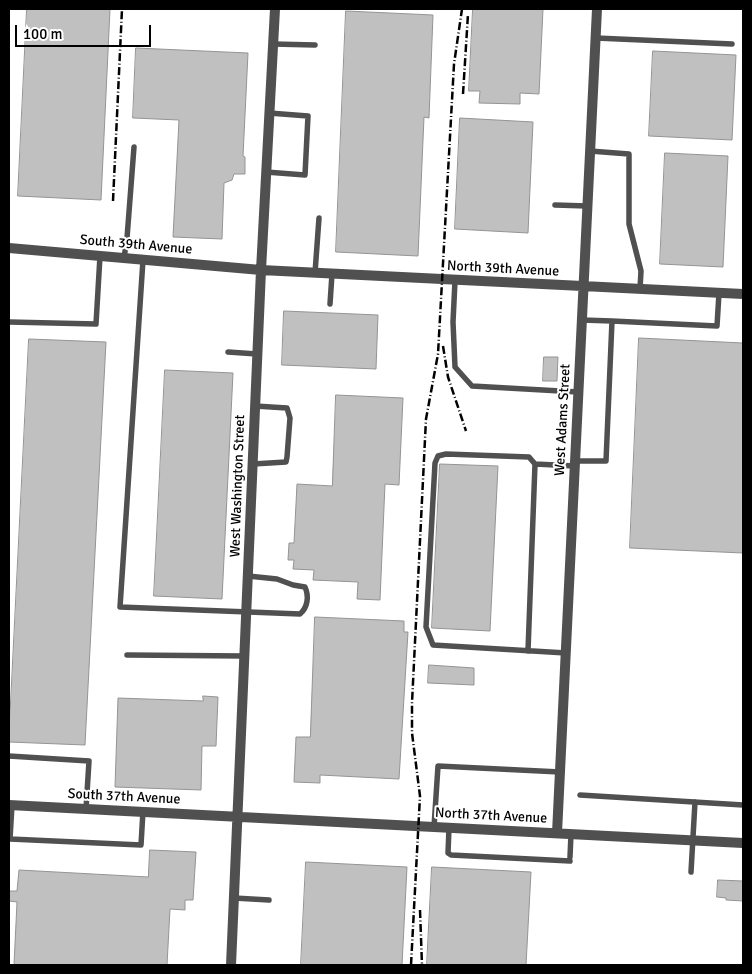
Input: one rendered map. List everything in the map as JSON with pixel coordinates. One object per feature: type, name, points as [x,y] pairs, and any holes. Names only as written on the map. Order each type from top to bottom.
[{"type":"street","name":"West Washington Street","points":[[231,965],[257,354],[275,9]]},
{"type":"street","name":"West Adams Street","points":[[557,833],[597,9]]},
{"type":"street","name":"South 39th Avenue","points":[[9,248],[261,270]]},
{"type":"street","name":"North 39th Avenue","points":[[261,270],[743,294]]},
{"type":"street","name":"South 37th Avenue","points":[[10,805],[237,816]]},
{"type":"street","name":"North 37th Avenue","points":[[237,816],[743,843]]},
{"type":"lane","points":[[596,38],[732,44]]},
{"type":"lane","points":[[273,44],[315,46]]},
{"type":"lane","points":[[266,172],[304,175],[308,116],[269,113]]},
{"type":"lane","points":[[124,258],[128,238],[134,147]]},
{"type":"lane","points":[[590,151],[629,154],[628,224],[641,271],[640,289]]},
{"type":"lane","points":[[554,205],[587,206]]},
{"type":"lane","points":[[315,273],[319,218]]},
{"type":"lane","points":[[9,322],[96,324],[100,256]]},
{"type":"lane","points":[[143,260],[120,607],[300,614],[304,610],[307,596],[305,587],[277,579],[248,576]]},
{"type":"lane","points":[[330,304],[332,274]]},
{"type":"lane","points":[[455,281],[453,322],[455,367],[472,386],[578,392]]},
{"type":"lane","points":[[582,320],[717,326],[719,293]]},
{"type":"lane","points":[[535,464],[575,464],[606,461],[612,321]]},
{"type":"lane","points":[[228,352],[257,354]]},
{"type":"lane","points":[[253,464],[286,462],[290,418],[288,408],[255,406]]},
{"type":"lane","points":[[528,651],[535,464],[530,458],[446,454],[438,456],[436,459],[426,627],[433,645],[528,651],[566,653]]},
{"type":"lane","points":[[127,655],[244,656]]},
{"type":"lane","points":[[9,756],[89,761],[86,809]]},
{"type":"lane","points":[[434,827],[438,766],[560,772]]},
{"type":"lane","points":[[580,795],[743,805]]},
{"type":"lane","points":[[691,872],[695,802]]},
{"type":"lane","points":[[10,805],[10,839],[142,845],[143,812]]},
{"type":"lane","points":[[448,828],[448,853],[450,855],[570,859],[571,834]]},
{"type":"lane","points":[[234,898],[268,900]]},
{"type":"building","points":[[27,9],[110,9],[101,200],[18,196]]},
{"type":"building","points":[[473,9],[543,9],[539,94],[520,93],[520,104],[479,103],[480,91],[469,91]]},
{"type":"building","points":[[346,11],[433,15],[429,118],[424,117],[418,256],[336,252]]},
{"type":"building","points":[[136,48],[248,53],[243,156],[245,157],[245,174],[234,174],[232,180],[224,183],[222,239],[173,237],[179,120],[133,118]]},
{"type":"building","points":[[653,51],[736,55],[732,140],[649,136]]},
{"type":"building","points":[[460,118],[533,122],[528,233],[455,229]]},
{"type":"building","points":[[665,153],[728,156],[723,267],[660,264]]},
{"type":"building","points":[[284,311],[378,315],[376,369],[282,365]]},
{"type":"building","points":[[639,338],[743,343],[743,553],[630,548]]},
{"type":"building","points":[[29,339],[106,342],[85,745],[9,742]]},
{"type":"building","points":[[544,357],[558,357],[557,381],[543,381]]},
{"type":"building","points":[[165,370],[233,373],[222,599],[154,596]]},
{"type":"building","points":[[336,395],[403,398],[399,485],[385,484],[380,600],[357,599],[358,582],[313,580],[314,570],[293,569],[294,560],[288,560],[289,543],[294,543],[297,484],[332,486]]},
{"type":"building","points":[[440,464],[498,466],[490,631],[432,628]]},
{"type":"building","points":[[315,617],[404,621],[404,632],[408,632],[399,779],[320,775],[320,783],[294,782],[296,737],[310,737]]},
{"type":"building","points":[[429,665],[474,668],[474,685],[428,683]]},
{"type":"building","points":[[203,696],[218,697],[216,746],[202,746],[201,790],[115,787],[118,698],[203,701]]},
{"type":"building","points":[[150,850],[196,852],[193,900],[185,900],[185,910],[170,909],[167,965],[14,965],[17,902],[9,901],[9,891],[17,891],[19,870],[148,877]]},
{"type":"building","points":[[306,862],[407,867],[402,965],[301,965]]},
{"type":"building","points":[[432,867],[531,872],[526,965],[427,965]]},
{"type":"building","points":[[718,880],[743,881],[743,901],[726,900],[726,898],[717,897]]},
{"type":"railway","points":[[113,201],[122,9]]},
{"type":"railway","points":[[411,965],[420,796],[412,733],[412,703],[426,419],[438,354],[454,64],[462,9]]},
{"type":"railway","points":[[463,94],[468,14]]},
{"type":"railway","points":[[443,346],[448,377],[466,431]]},
{"type":"railway","points":[[420,910],[422,965]]}]
